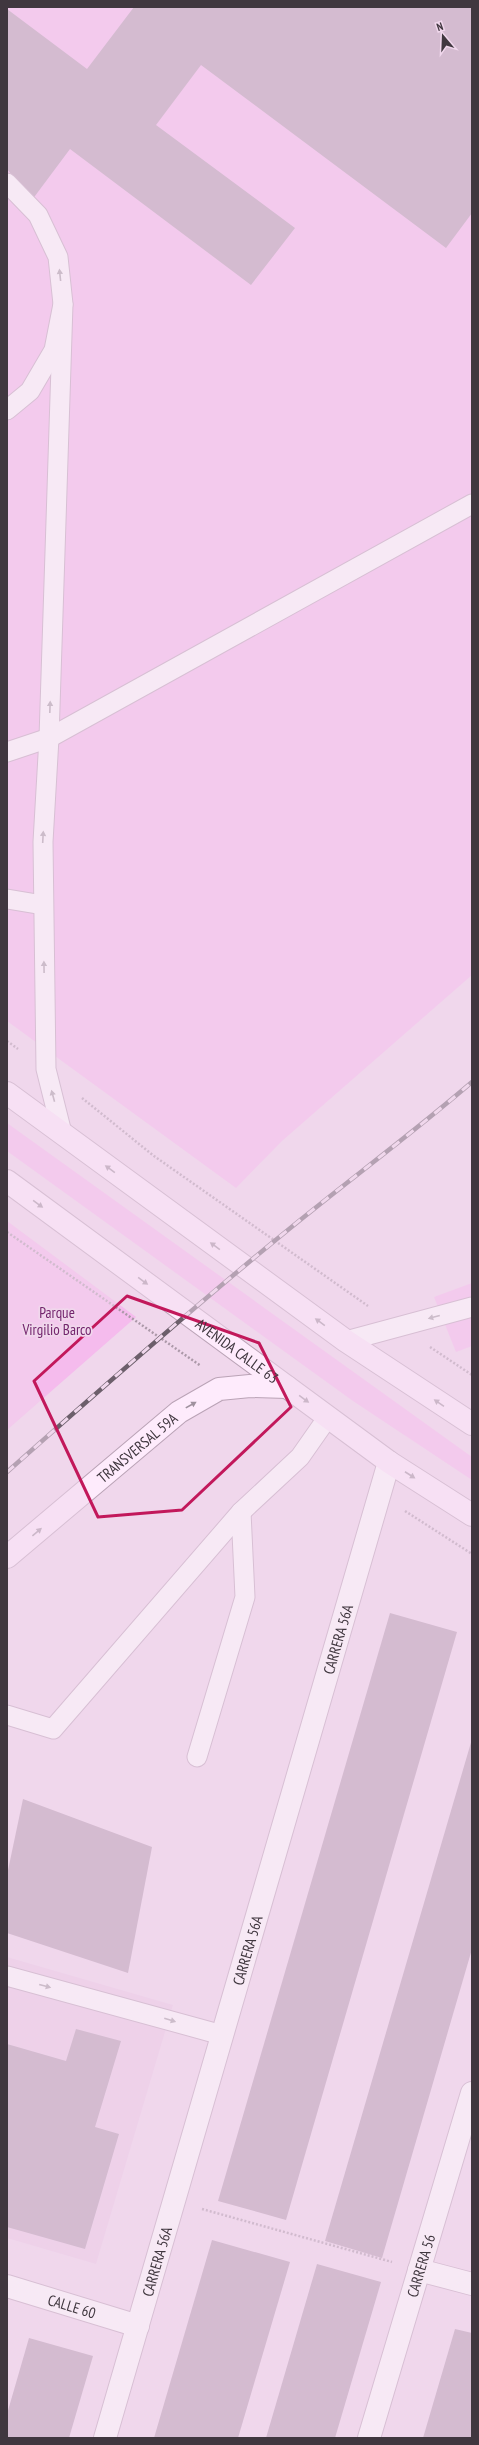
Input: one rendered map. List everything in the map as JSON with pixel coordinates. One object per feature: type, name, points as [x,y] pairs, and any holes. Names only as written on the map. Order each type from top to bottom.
[{"type":"main road","points":[[7,1093],[346,1341],[472,1424]]},
{"type":"main road","name":"AVENIDA CALLE 63","points":[[7,1181],[389,1462],[472,1515]]},
{"type":"main road","name":"TRANSVERSAL 59A","points":[[7,1557],[178,1412],[219,1389],[287,1387]]},
{"type":"street","name":"CARRERA 56A","points":[[105,2438],[389,1462]]},
{"type":"street","name":"CARRERA 56","points":[[369,2438],[472,2093]]},
{"type":"street","points":[[419,2270],[472,2284]]},
{"type":"street","name":"CALLE 60","points":[[7,2286],[138,2326]]},
{"type":"lane","points":[[7,183],[38,216],[58,257],[63,304],[49,738],[43,842],[46,1069],[62,1133]]},
{"type":"lane","points":[[7,410],[30,391],[54,350],[63,304]]},
{"type":"lane","points":[[7,752],[49,738],[472,504]]},
{"type":"lane","points":[[7,899],[43,905]]},
{"type":"lane","points":[[346,1341],[472,1307]]},
{"type":"lane","points":[[7,1715],[53,1729],[241,1512],[300,1456],[328,1417]]},
{"type":"lane","points":[[196,1757],[245,1597],[241,1512]]},
{"type":"lane","points":[[7,1976],[222,2035]]},
{"type":"path","points":[[7,1041],[46,1069],[160,1160],[399,1327],[472,1375]]},
{"type":"path","points":[[7,1232],[234,1388]]},
{"type":"path","points":[[379,1495],[472,1554]]},
{"type":"path","points":[[174,2201],[419,2270]]},
{"type":"highlighted area","points":[[127,1296],[259,1343],[291,1407],[182,1510],[98,1517],[34,1381]]},
{"type":"shaded area","points":[[7,1957],[173,2005],[96,2264],[7,2238]]},
{"type":"green space","points":[[7,7],[472,7],[472,975],[282,1141],[236,1188],[7,1021]]},
{"type":"green space","points":[[7,1123],[472,1457],[472,1480],[353,1401],[7,1151]]},
{"type":"green space","name":"Parque Virgilio Barco","points":[[7,1221],[136,1317],[7,1430]]},
{"type":"green space","points":[[472,1283],[472,1346],[456,1352],[434,1297]]},
{"type":"building","points":[[134,7],[472,7],[472,213],[446,248],[201,65],[156,125],[295,228],[251,285],[70,149],[32,200],[7,169],[7,9],[87,69]]},
{"type":"building","points":[[390,1613],[457,1632],[286,2220],[218,2201]]},
{"type":"building","points":[[472,1739],[472,1949],[382,2258],[325,2241]]},
{"type":"building","points":[[23,1799],[152,1847],[128,1973],[7,1933],[7,1875]]},
{"type":"building","points":[[76,2029],[121,2041],[95,2127],[119,2134],[85,2249],[7,2227],[7,2044],[66,2061]]},
{"type":"building","points":[[212,2240],[290,2262],[238,2438],[154,2438]]},
{"type":"building","points":[[317,2264],[381,2282],[335,2438],[266,2438]]},
{"type":"building","points":[[455,2329],[472,2333],[472,2438],[423,2438]]},
{"type":"building","points":[[29,2338],[93,2356],[69,2438],[7,2438],[7,2414]]},
{"type":"railway","points":[[7,1472],[238,1271],[472,1082]]}]
